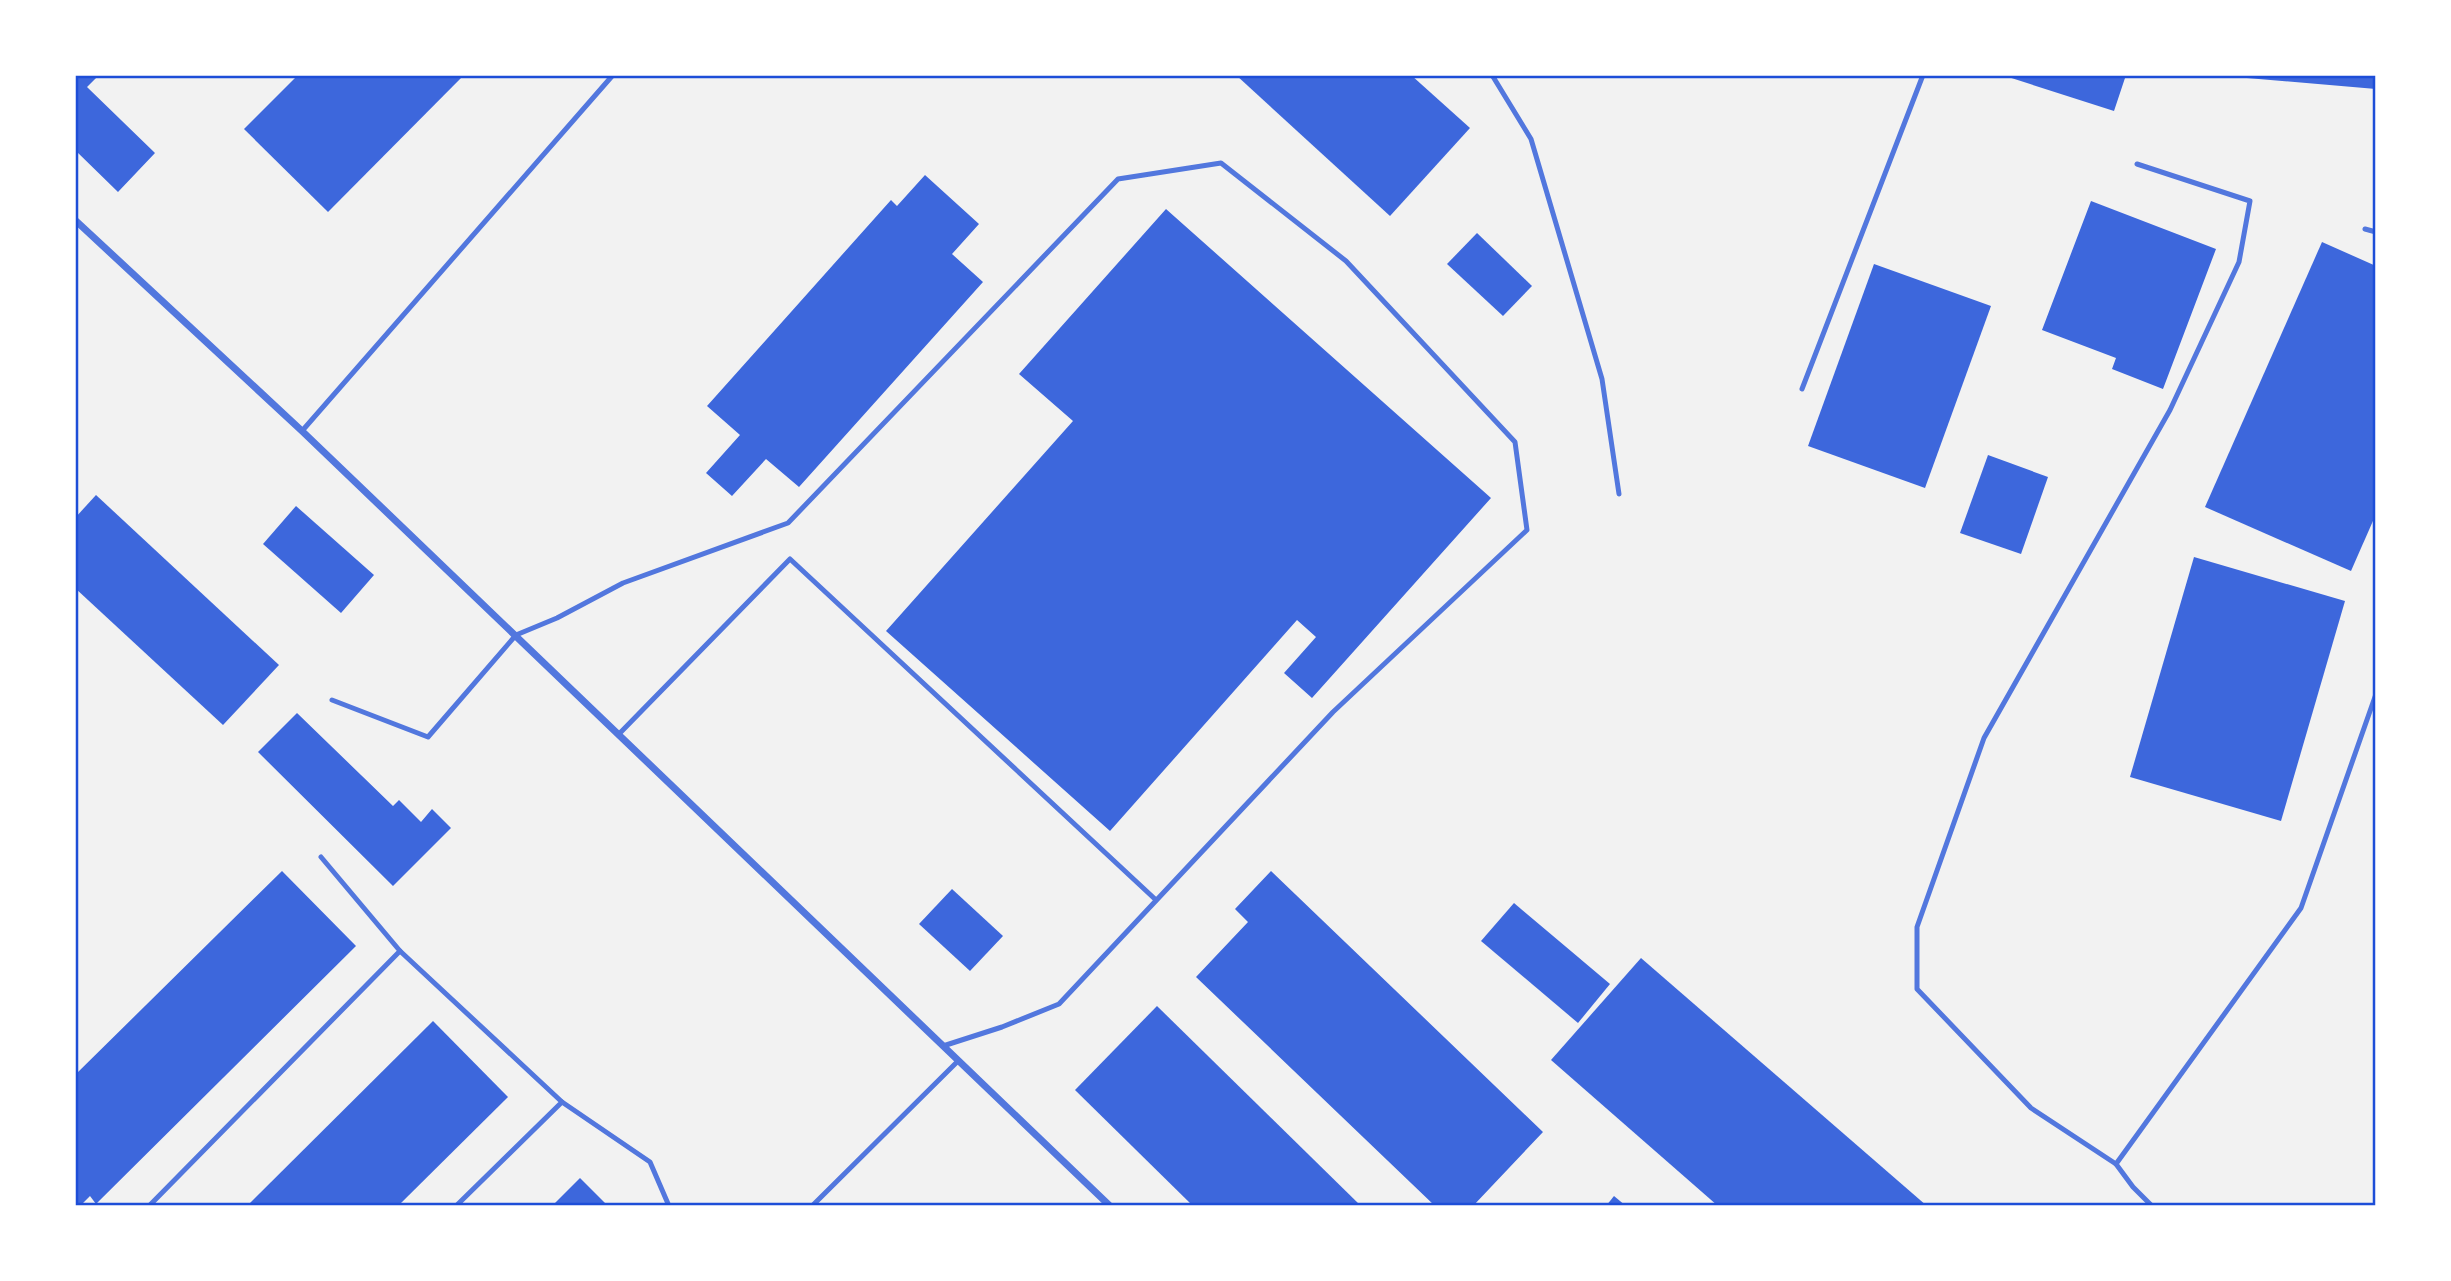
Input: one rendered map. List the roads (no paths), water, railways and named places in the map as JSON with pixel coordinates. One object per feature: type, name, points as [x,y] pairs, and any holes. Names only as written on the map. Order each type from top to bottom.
[{"type":"street","points":[[75,220],[302,431],[1110,1206]]},
{"type":"lane","points":[[302,431],[612,75]]},
{"type":"lane","points":[[1492,75],[1531,139],[1602,379],[1619,494]]},
{"type":"lane","points":[[1802,389],[1923,75]]},
{"type":"lane","points":[[332,699],[428,737],[516,635],[556,618],[623,583],[788,523],[1118,179],[1221,163],[1346,261],[1515,442],[1527,530],[1333,712],[1059,1004],[1002,1027],[943,1046]]},
{"type":"lane","points":[[2137,164],[2250,201],[2239,262],[2170,410],[1984,738],[1917,927],[1917,989],[2031,1108],[2116,1164],[2152,1206]]},
{"type":"lane","points":[[2365,229],[2376,232]]},
{"type":"lane","points":[[619,734],[790,559],[1156,900]]},
{"type":"lane","points":[[2116,1164],[2301,908],[2376,694]]},
{"type":"lane","points":[[321,857],[400,951],[562,1102],[650,1162],[669,1206]]},
{"type":"lane","points":[[149,1206],[400,951]]},
{"type":"lane","points":[[812,1206],[958,1061]]},
{"type":"lane","points":[[456,1206],[562,1102]]}]
